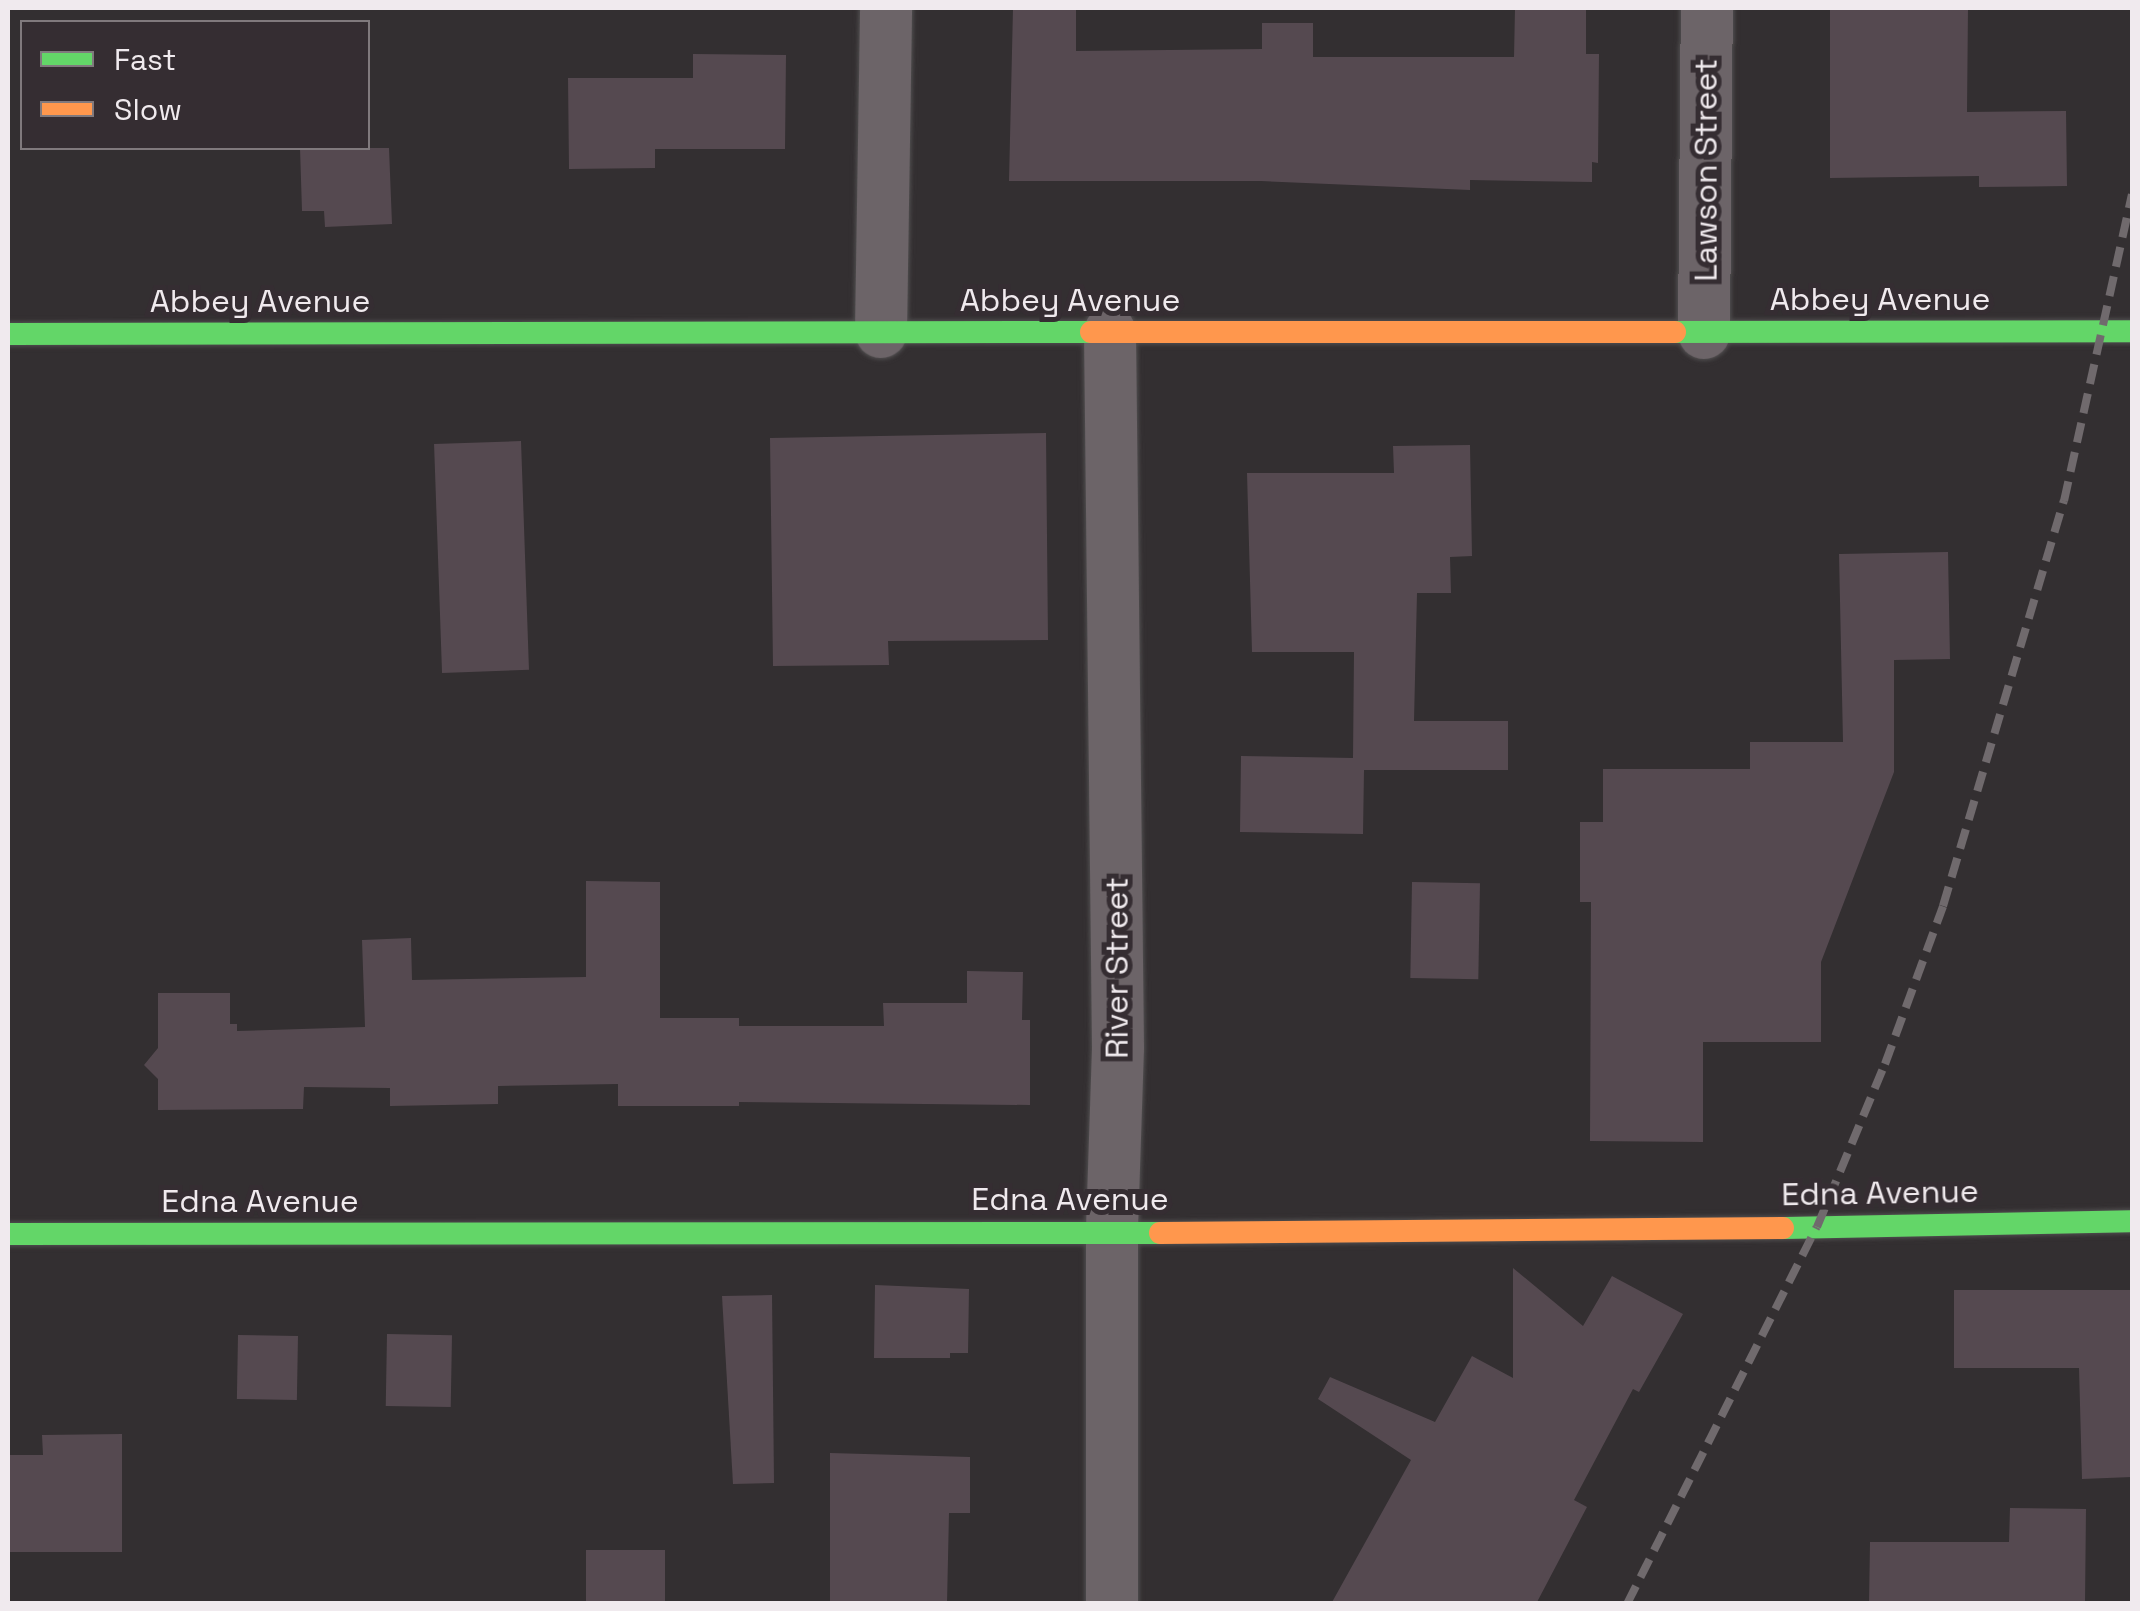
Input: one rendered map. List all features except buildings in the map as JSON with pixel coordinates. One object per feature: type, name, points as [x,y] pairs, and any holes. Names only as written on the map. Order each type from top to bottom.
[{"type":"street","points":[[880,332],[886,8]]},
{"type":"street","name":"Lawson Street","points":[[1704,333],[1708,8]]},
{"type":"street","name":"Abbey Avenue","points":[[8,334],[2132,331]]},
{"type":"street","name":"River Street","points":[[1110,332],[1118,1048],[1112,1232],[1112,1604]]},
{"type":"street","name":"Edna Avenue","points":[[8,1234],[1566,1232],[2132,1222]]},
{"type":"railway","points":[[1627,1604],[1817,1227],[1885,1064],[1943,906],[2064,501],[2132,194]]},
{"type":"traffic: fast","points":[[1675,332],[2132,331]]},
{"type":"traffic: fast","points":[[8,334],[1091,332]]},
{"type":"traffic: fast","points":[[1783,1228],[2132,1221]]},
{"type":"traffic: fast","points":[[8,1234],[1160,1233]]},
{"type":"traffic: slow","points":[[1091,332],[1675,332]]},
{"type":"traffic: slow","points":[[1160,1233],[1783,1228]]}]
